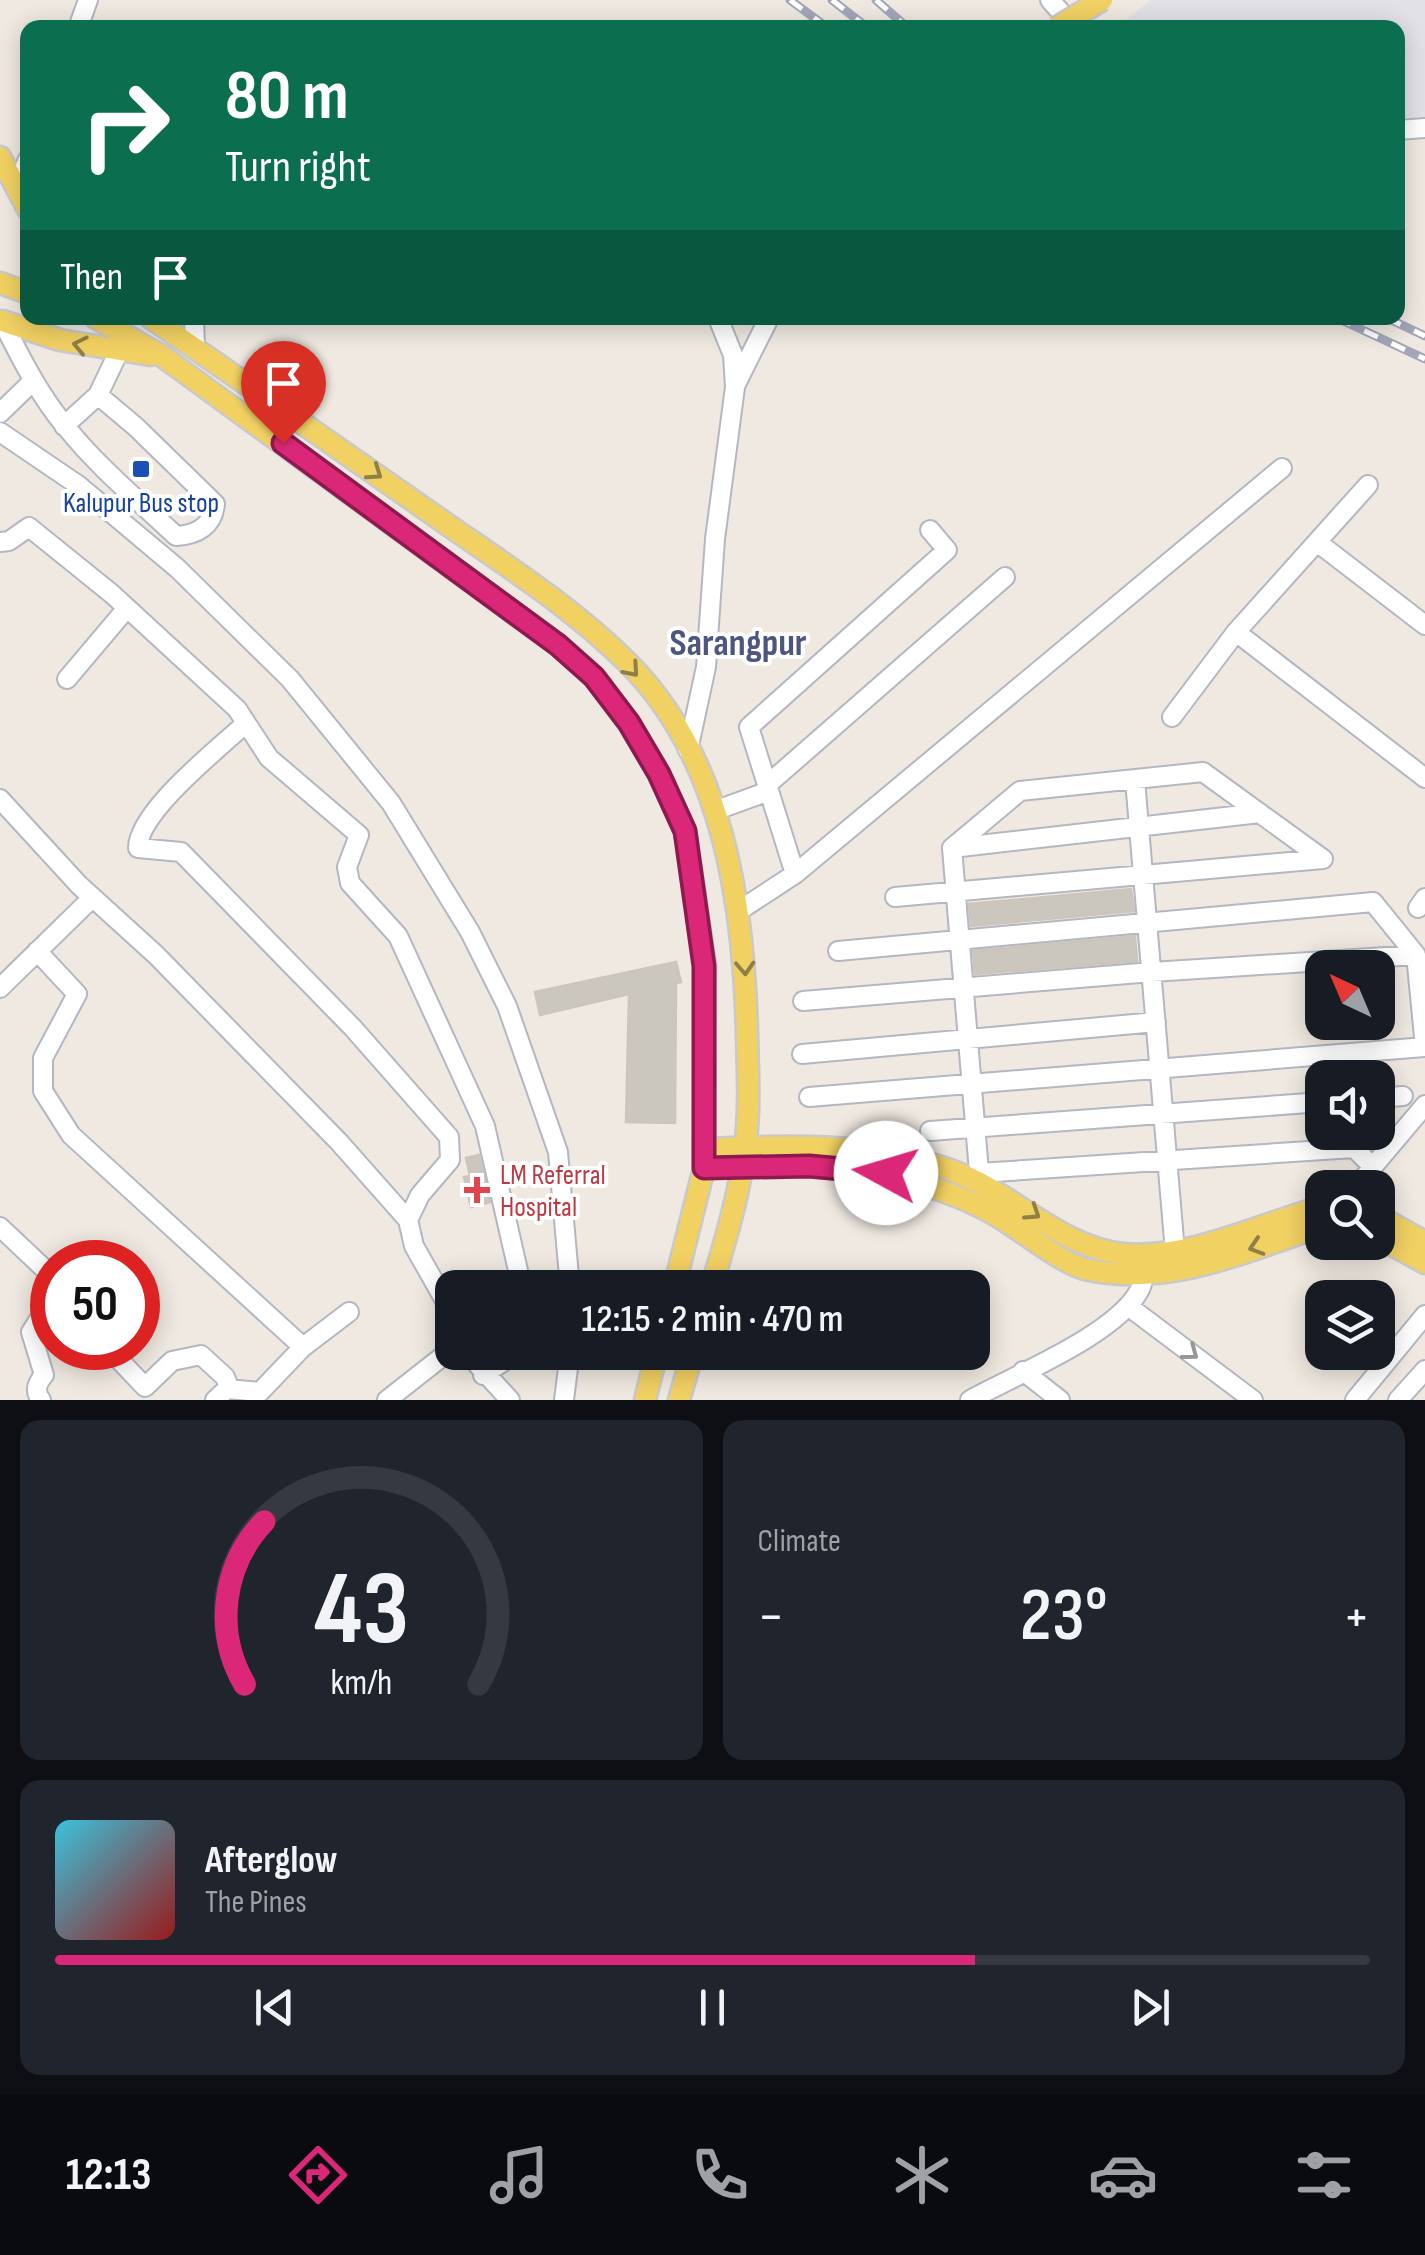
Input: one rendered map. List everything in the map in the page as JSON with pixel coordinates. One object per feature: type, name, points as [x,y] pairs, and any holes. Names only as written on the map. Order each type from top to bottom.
[{"type":"main road","points":[[1069,20],[1102,0]]},
{"type":"main road","points":[[0,153],[20,189]]},
{"type":"main road","points":[[1,321],[60,340],[162,356]]},
{"type":"main road","points":[[108,325],[162,356],[533,624],[594,677],[629,723],[659,774],[685,831],[704,966],[704,1159],[678,1270]]},
{"type":"main road","points":[[161,325],[562,605],[630,665],[688,750],[704,778],[714,811],[745,956],[748,1100],[744,1156],[716,1270]]},
{"type":"main road","points":[[704,1159],[810,1146],[890,1154],[980,1179],[1088,1249],[1144,1264],[1190,1269],[1305,1232]]},
{"type":"main road","points":[[744,1156],[886,1173],[947,1190],[1007,1221],[1081,1268],[1144,1264],[1305,1212]]},
{"type":"main road","points":[[1395,1225],[1425,1242]]},
{"type":"main road","points":[[1395,1247],[1425,1264]]},
{"type":"main road","points":[[644,1400],[652,1370]]},
{"type":"main road","points":[[679,1400],[688,1370]]},
{"type":"street","points":[[1050,0],[1068,20]]},
{"type":"street","points":[[1,321],[33,381],[64,426],[98,464],[176,536],[196,532],[208,524],[215,504],[98,395]]},
{"type":"street","points":[[194,325],[195,348]]},
{"type":"street","points":[[688,750],[706,666],[714,539],[735,387],[733,355],[721,325]]},
{"type":"street","points":[[735,387],[766,325]]},
{"type":"street","points":[[64,426],[98,395],[119,351]]},
{"type":"street","points":[[0,413],[33,381]]},
{"type":"street","points":[[0,432],[78,485],[177,568],[290,679],[390,803],[470,932],[507,1006],[558,1152],[568,1270]]},
{"type":"street","points":[[737,912],[795,874],[1282,468]]},
{"type":"street","points":[[1172,717],[1236,632],[1368,485]]},
{"type":"street","points":[[0,542],[10,541],[29,527],[128,608],[237,708],[281,770],[359,835],[347,867],[350,883],[398,936],[485,1126],[518,1270]]},
{"type":"street","points":[[795,874],[749,727],[948,550],[930,530]]},
{"type":"street","points":[[1317,542],[1425,625]]},
{"type":"street","points":[[714,811],[768,788],[1005,578]]},
{"type":"street","points":[[67,678],[128,608]]},
{"type":"street","points":[[1236,632],[1425,778]]},
{"type":"street","points":[[245,724],[154,812],[138,836],[138,848],[181,852],[354,1028],[448,1137],[450,1160],[420,1195],[408,1220]]},
{"type":"street","points":[[895,897],[1323,859],[1203,772],[1020,791],[952,848]]},
{"type":"street","points":[[1135,780],[1175,1252]]},
{"type":"street","points":[[0,799],[92,898],[156,955],[339,1142],[408,1220],[414,1246],[435,1284]]},
{"type":"street","points":[[952,848],[1260,813]]},
{"type":"street","points":[[952,848],[980,1179],[1354,1148],[1372,1166]]},
{"type":"street","points":[[0,988],[92,898]]},
{"type":"street","points":[[809,1097],[1424,1046],[1416,955],[1373,902],[838,951]]},
{"type":"street","points":[[37,951],[77,994],[43,1058],[42,1091],[70,1135],[303,1347]]},
{"type":"street","points":[[803,1002],[963,986],[1416,955]]},
{"type":"street","points":[[802,1054],[1156,1022]]},
{"type":"street","points":[[1395,1097],[1403,1096]]},
{"type":"street","points":[[930,1131],[1305,1103]]},
{"type":"street","points":[[1369,1170],[1425,1105]]},
{"type":"street","points":[[0,1227],[30,1255]]},
{"type":"street","points":[[970,1400],[1099,1332],[1142,1288],[1144,1264]]},
{"type":"street","points":[[1128,1306],[1253,1400]]},
{"type":"street","points":[[128,1370],[145,1388],[172,1361],[192,1355],[212,1363],[225,1377],[221,1394],[260,1392],[303,1347],[349,1312]]},
{"type":"street","points":[[1355,1400],[1425,1315]]},
{"type":"street","points":[[388,1400],[435,1363]]},
{"type":"street","points":[[41,1400],[38,1382],[44,1375],[42,1370]]},
{"type":"street","points":[[480,1370],[510,1400]]},
{"type":"street","points":[[484,1375],[491,1370]]},
{"type":"street","points":[[564,1400],[568,1370]]},
{"type":"street","points":[[1398,1400],[1425,1370]]},
{"type":"street","points":[[1023,1371],[1060,1400]]},
{"type":"shaded area","points":[[1151,0],[1425,0],[1425,117],[1405,118],[1405,20],[1126,20]]},
{"type":"building","points":[[1131,889],[1134,911],[971,926],[969,904]]},
{"type":"building","points":[[1135,936],[1137,961],[975,974],[973,951]]},
{"type":"building","points":[[676,962],[681,982],[676,983],[675,1123],[626,1122],[629,994],[540,1015],[535,992]]},
{"type":"building","points":[[479,1155],[490,1202],[471,1207],[464,1177],[470,1176],[466,1158]]},
{"type":"railway","points":[[790,0],[817,20]]},
{"type":"railway","points":[[832,0],[858,20]]},
{"type":"railway","points":[[876,0],[899,20]]},
{"type":"railway","points":[[1352,325],[1425,359]]},
{"type":"railway","points":[[1402,325],[1425,336]]},
{"type":"place","name":"Kalupur Bus stop","points":[[141,469]]},
{"type":"place","name":"LM Referral Hospital","points":[[477,1190]]},
{"type":"district","name":"Sarangpur","points":[[738,642]]},
{"type":"route","points":[[283,443],[558,645],[594,677],[629,723],[659,774],[685,831],[704,966],[704,1168],[742,1164],[886,1173]]}]
